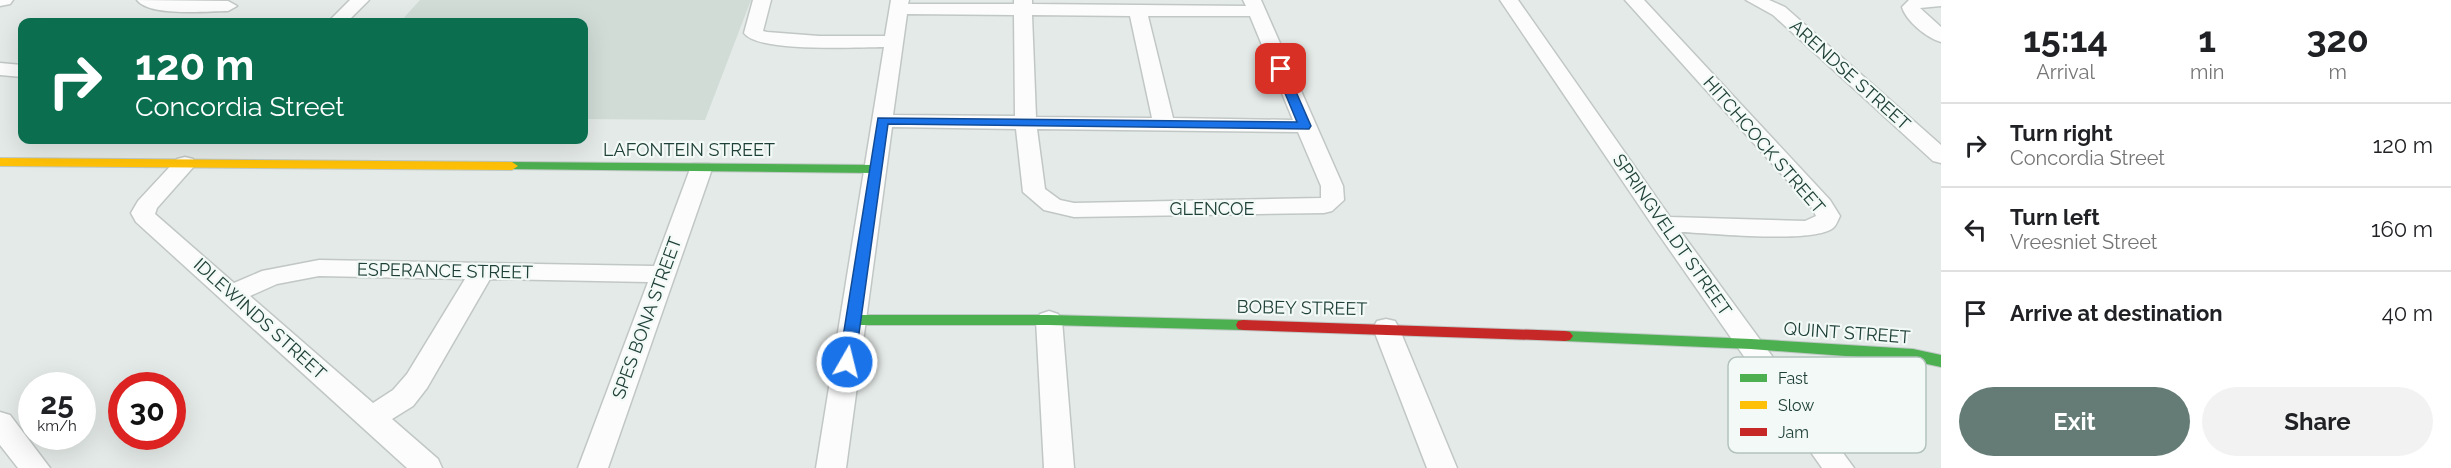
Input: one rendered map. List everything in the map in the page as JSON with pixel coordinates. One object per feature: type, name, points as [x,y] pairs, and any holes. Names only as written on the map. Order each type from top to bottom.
[{"type":"street","points":[[146,0],[157,5],[232,3]]},
{"type":"street","points":[[341,18],[360,0]]},
{"type":"street","points":[[762,0],[753,28],[753,33],[758,38],[782,41],[893,41]]},
{"type":"street","name":"SPRINGVELDT STREET","points":[[1509,0],[1663,224],[1760,357]]},
{"type":"street","name":"HITCHCOCK STREET","points":[[1634,0],[1822,205],[1828,216],[1825,223],[1807,229],[1663,224]]},
{"type":"street","name":"ARENDSE STREET","points":[[1755,0],[1779,11],[1941,156]]},
{"type":"street","points":[[1941,1],[1916,3],[1911,7],[1913,14],[1941,36]]},
{"type":"street","points":[[213,18],[232,3]]},
{"type":"street","points":[[831,468],[899,4],[1023,5],[1138,10],[1254,6],[1305,126],[882,121]]},
{"type":"street","points":[[1023,5],[1026,123]]},
{"type":"street","points":[[1138,10],[1164,124]]},
{"type":"street","points":[[0,69],[18,71]]},
{"type":"street","name":"GLENCOE","points":[[1026,123],[1034,192],[1052,205],[1074,210],[1318,208],[1332,200],[1332,186],[1305,126]]},
{"type":"street","name":"LAFONTEIN STREET","points":[[0,162],[874,169]]},
{"type":"street","name":"IDLEWINDS STREET","points":[[185,164],[142,213],[427,468]]},
{"type":"street","name":"SPES BONA STREET","points":[[593,468],[701,169]]},
{"type":"street","name":"ESPERANCE STREET","points":[[232,294],[271,277],[301,270],[663,274]]},
{"type":"street","points":[[371,418],[403,398],[417,381],[482,271]]},
{"type":"street","name":"BOBEY STREET","points":[[853,320],[1049,320],[1386,328],[1751,344]]},
{"type":"street","points":[[1049,320],[1059,468]]},
{"type":"street","points":[[1386,328],[1442,468]]},
{"type":"street","name":"QUINT STREET","points":[[1751,344],[1922,357]]},
{"type":"street","name":"QUINT STREET","points":[[1926,358],[1941,361]]},
{"type":"street","points":[[0,423],[35,468]]},
{"type":"street","name":"SPRINGVELDT STREET","points":[[1828,453],[1839,468]]},
{"type":"shaded area","points":[[420,0],[751,0],[705,120],[588,119],[588,18],[404,18]]},
{"type":"traffic: fast","points":[[512,166],[874,169]]},
{"type":"traffic: fast","points":[[853,320],[1049,320],[1243,325]]},
{"type":"traffic: fast","points":[[1565,336],[1751,344],[1922,357]]},
{"type":"traffic: fast","points":[[1926,358],[1941,361]]},
{"type":"traffic: slow","points":[[0,162],[512,166]]},
{"type":"traffic: jam","points":[[1243,325],[1565,336]]},
{"type":"route","points":[[847,362],[882,121],[1305,126],[1281,69]]}]
